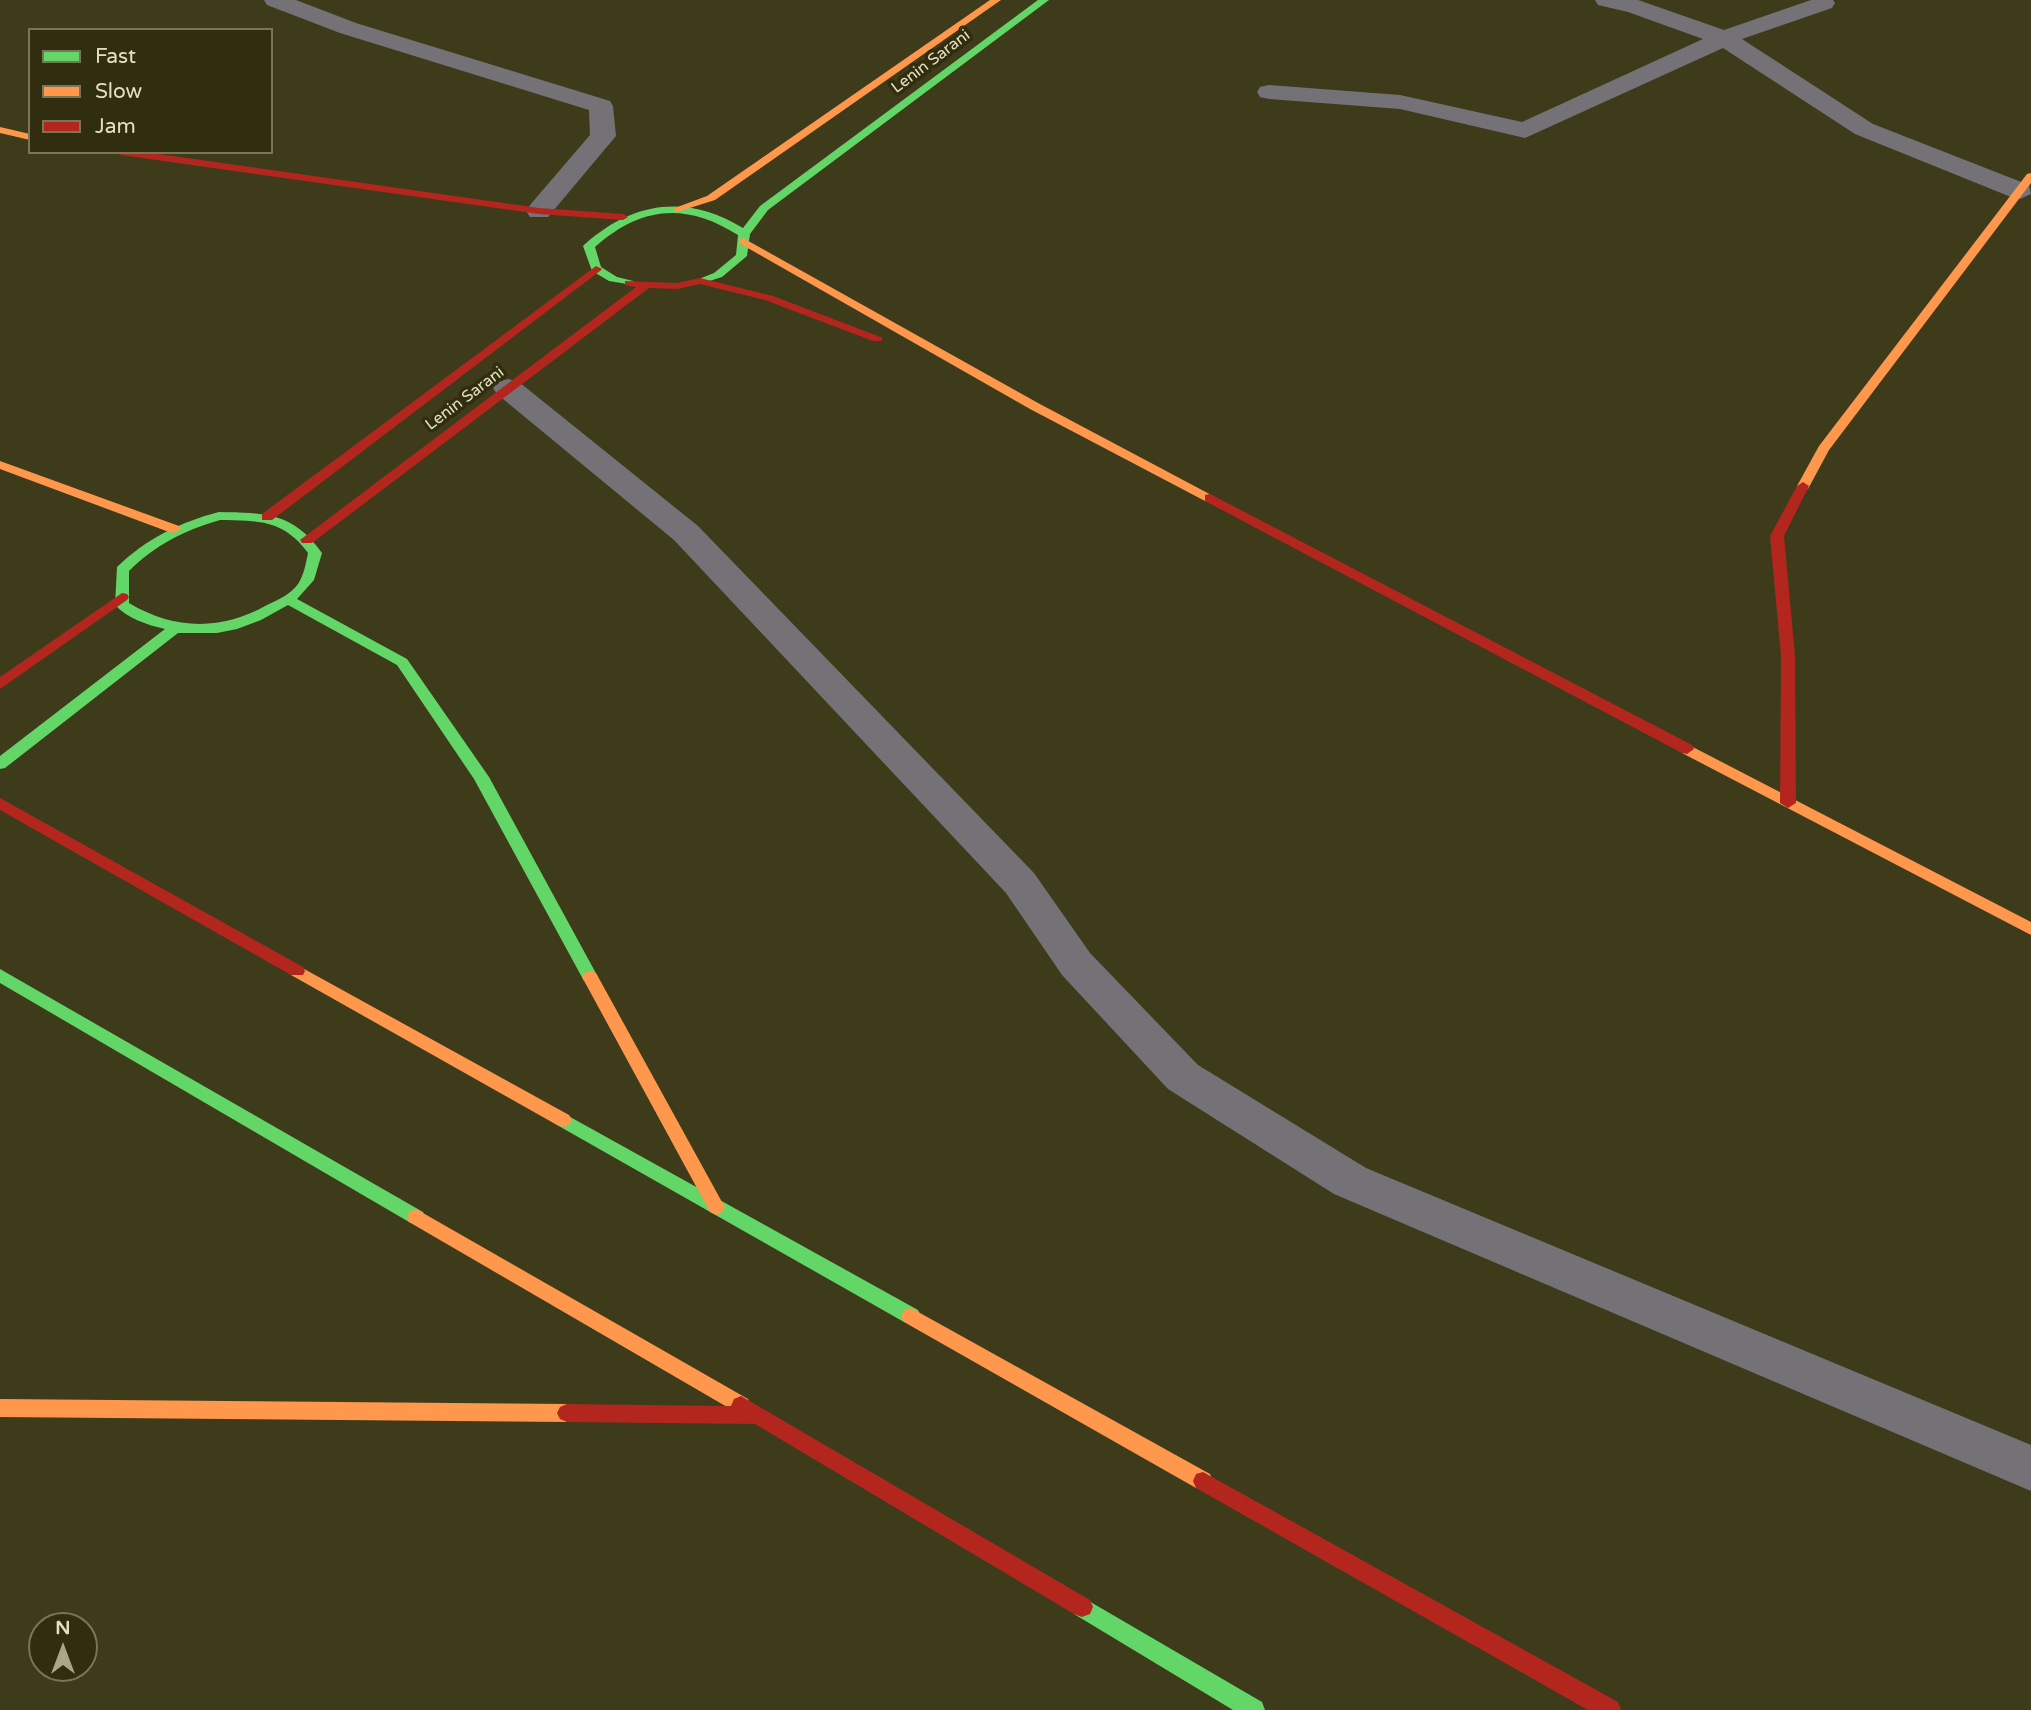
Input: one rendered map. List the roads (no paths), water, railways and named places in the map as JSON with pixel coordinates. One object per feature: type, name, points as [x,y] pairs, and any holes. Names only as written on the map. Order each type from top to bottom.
[{"type":"main road","name":"Lenin Sarani","points":[[677,209],[711,198],[996,0]]},
{"type":"main road","name":"Lenin Sarani","points":[[700,281],[718,275],[741,256],[744,237],[764,208],[1044,0]]},
{"type":"main road","points":[[0,130],[28,137]]},
{"type":"main road","points":[[133,154],[241,172],[463,200],[542,219],[623,218]]},
{"type":"main road","points":[[1788,803],[1788,656],[1777,536],[1824,449],[2026,184]]},
{"type":"main road","points":[[1034,406],[875,337],[769,298],[700,281],[677,286],[644,286],[613,279],[596,269],[584,243],[600,230],[623,218],[658,209],[698,209],[730,220],[744,237],[1034,406],[2031,929]]},
{"type":"main road","name":"Lenin Sarani","points":[[267,517],[596,269]]},
{"type":"main road","name":"Lenin Sarani","points":[[307,540],[644,286]]},
{"type":"main road","points":[[0,465],[174,529]]},
{"type":"main road","points":[[219,516],[267,517],[302,532],[315,553],[304,586],[268,613],[244,623],[214,630],[173,630],[138,619],[122,605],[122,570],[142,548],[174,529],[219,516]]},
{"type":"main road","points":[[0,684],[122,597]]},
{"type":"main road","points":[[287,599],[402,662],[481,777],[717,1207]]},
{"type":"main road","points":[[0,764],[173,630]]},
{"type":"main road","points":[[0,803],[1610,1710]]},
{"type":"main road","points":[[0,975],[758,1415],[1254,1710]]},
{"type":"main road","points":[[0,1408],[758,1415]]},
{"type":"street","points":[[275,0],[348,28],[601,106],[603,136],[542,219]]},
{"type":"street","points":[[1606,0],[1634,6],[1724,38],[1864,129],[2026,184]]},
{"type":"street","points":[[1269,92],[1400,102],[1525,130],[1724,38],[1824,3]]},
{"type":"street","points":[[508,388],[686,533],[1020,883],[1076,964],[1183,1077],[1350,1181],[2031,1468]]}]
